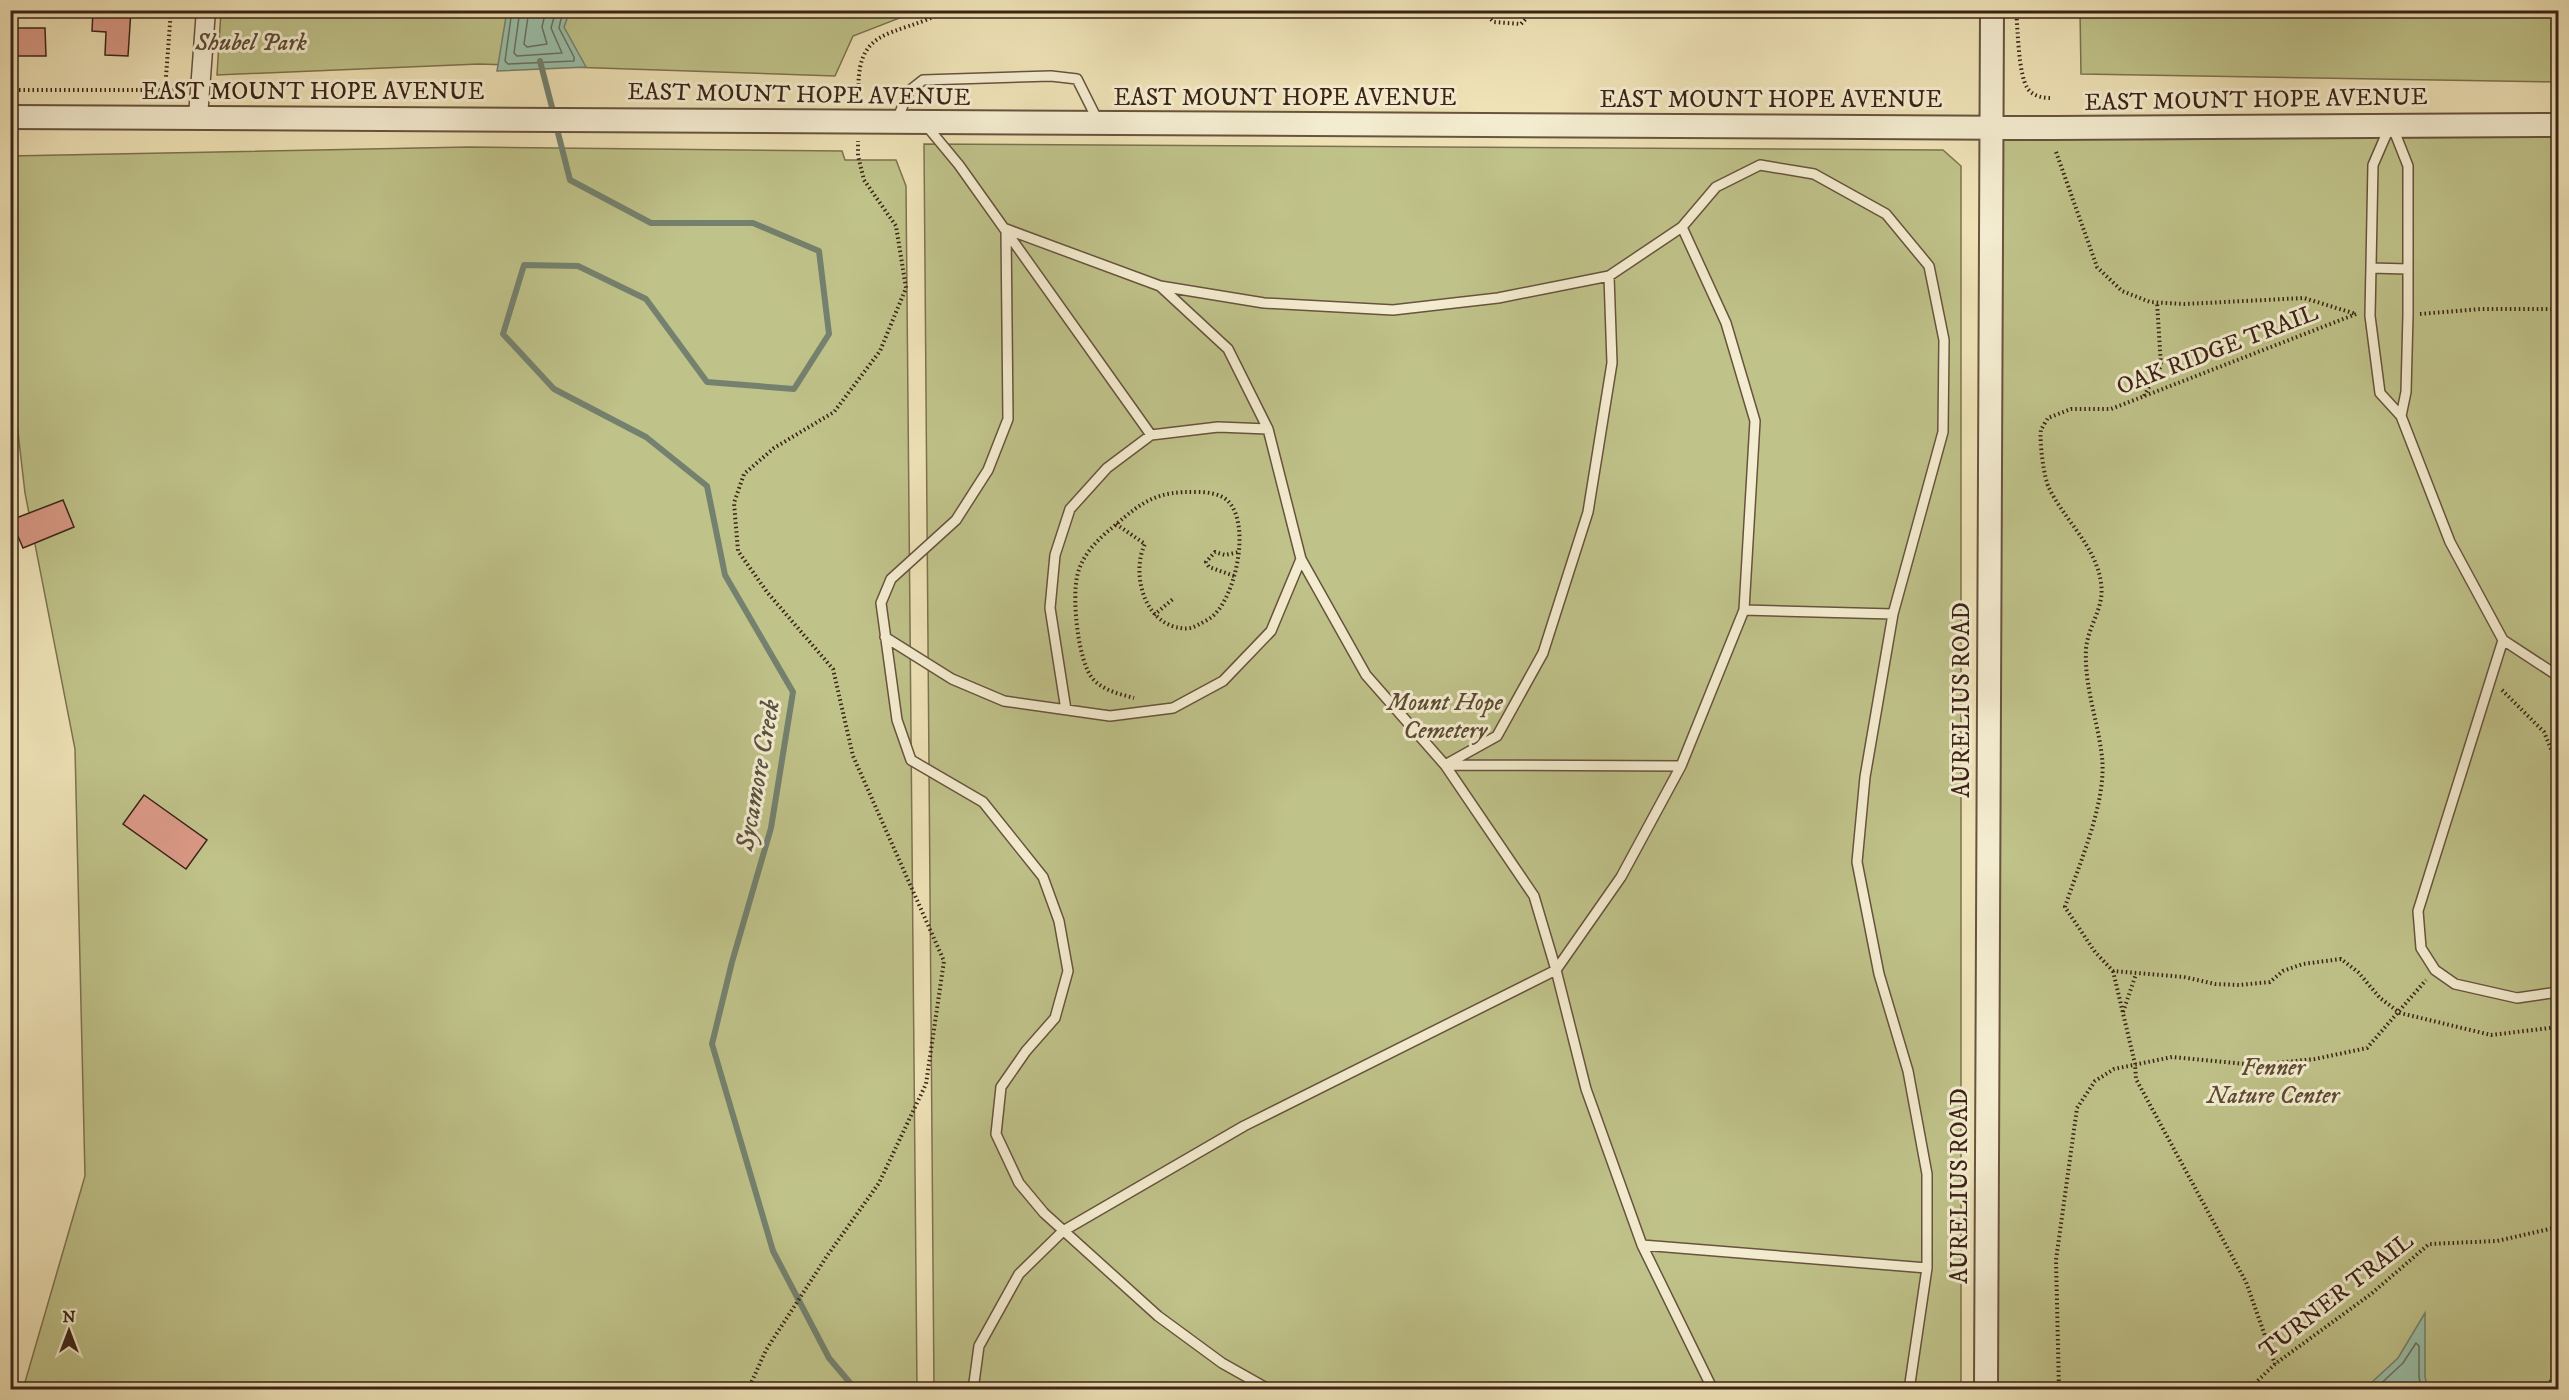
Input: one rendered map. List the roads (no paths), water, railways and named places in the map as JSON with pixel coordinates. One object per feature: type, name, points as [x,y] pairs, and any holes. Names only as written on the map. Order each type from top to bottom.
[{"type":"street","points":[[198,117],[206,10]]},
{"type":"street","name":"AURELIUS ROAD","points":[[1986,1389],[1992,10]]},
{"type":"street","name":"EAST MOUNT HOPE AVENUE","points":[[10,117],[1990,128],[2559,124]]},
{"type":"lane","points":[[896,122],[909,91],[923,80],[1050,75],[1077,79],[1099,123]]},
{"type":"lane","points":[[924,123],[959,165],[1151,435]]},
{"type":"lane","points":[[2391,124],[2373,165],[2370,316],[2380,393],[2401,416],[2450,542],[2503,640],[2559,676]]},
{"type":"lane","points":[[2391,124],[2408,166],[2406,392],[2401,416]]},
{"type":"lane","points":[[1006,230],[1160,286],[1264,303],[1393,309],[1498,298],[1609,276],[1682,227],[1716,187],[1760,165],[1814,174],[1886,214],[1929,266],[1944,340],[1943,432],[1893,614],[1865,777],[1857,862],[1880,974],[1908,1071],[1927,1174],[1926,1268],[1909,1389]]},
{"type":"lane","points":[[973,1389],[979,1346],[1019,1274],[1063,1231],[1244,1126],[1557,970],[1621,877],[1680,766],[1744,610],[1755,421],[1726,323],[1682,227]]},
{"type":"lane","points":[[1006,230],[1008,419],[988,470],[956,520],[891,579],[881,603],[897,720],[910,760],[983,802],[1043,877],[1059,921],[1068,971],[1055,1018],[1026,1051],[1001,1087],[996,1134],[1019,1183],[1044,1213],[1158,1316],[1222,1363],[1270,1389]]},
{"type":"lane","points":[[2370,268],[2408,269]]},
{"type":"lane","points":[[1445,765],[1497,736],[1543,653],[1588,512],[1612,363],[1609,276]]},
{"type":"lane","points":[[1160,286],[1228,349],[1268,429],[1300,559],[1366,675],[1445,765],[1534,896],[1557,970],[1586,1089],[1642,1245],[1713,1389]]},
{"type":"lane","points":[[1066,710],[1050,608],[1055,555],[1070,509],[1107,468],[1151,435],[1218,427],[1268,429]]},
{"type":"lane","points":[[885,637],[952,679],[1004,701],[1110,716],[1173,708],[1223,681],[1271,631],[1300,559]]},
{"type":"lane","points":[[1744,610],[1893,614]]},
{"type":"lane","points":[[2503,640],[2418,911],[2421,948],[2434,970],[2455,984],[2517,998],[2559,993]]},
{"type":"lane","points":[[1445,765],[1680,766]]},
{"type":"lane","points":[[1642,1245],[1926,1268]]},
{"type":"water","points":[[507,11],[570,11],[564,27],[586,67],[497,71]]},
{"type":"water","points":[[2425,1313],[2425,1377],[2428,1389],[2368,1389],[2369,1385],[2398,1358]]},
{"type":"waterway","name":"Sycamore Creek","points":[[540,61],[554,115]]},
{"type":"waterway","name":"Sycamore Creek","points":[[556,125],[570,180],[651,223],[753,223],[819,251],[829,334],[794,389],[707,382],[646,299],[578,266],[524,265],[503,334],[554,389],[646,437],[707,486],[725,575],[793,692],[771,828],[732,962],[712,1044],[773,1251],[829,1358],[856,1390]]},
{"type":"park label","name":"Shubel Park","points":[[251,42]]},
{"type":"park label","name":"Mount Hope Cemetery","points":[[1445,716]]},
{"type":"park label","name":"Fenner Nature Center","points":[[2273,1081]]}]
